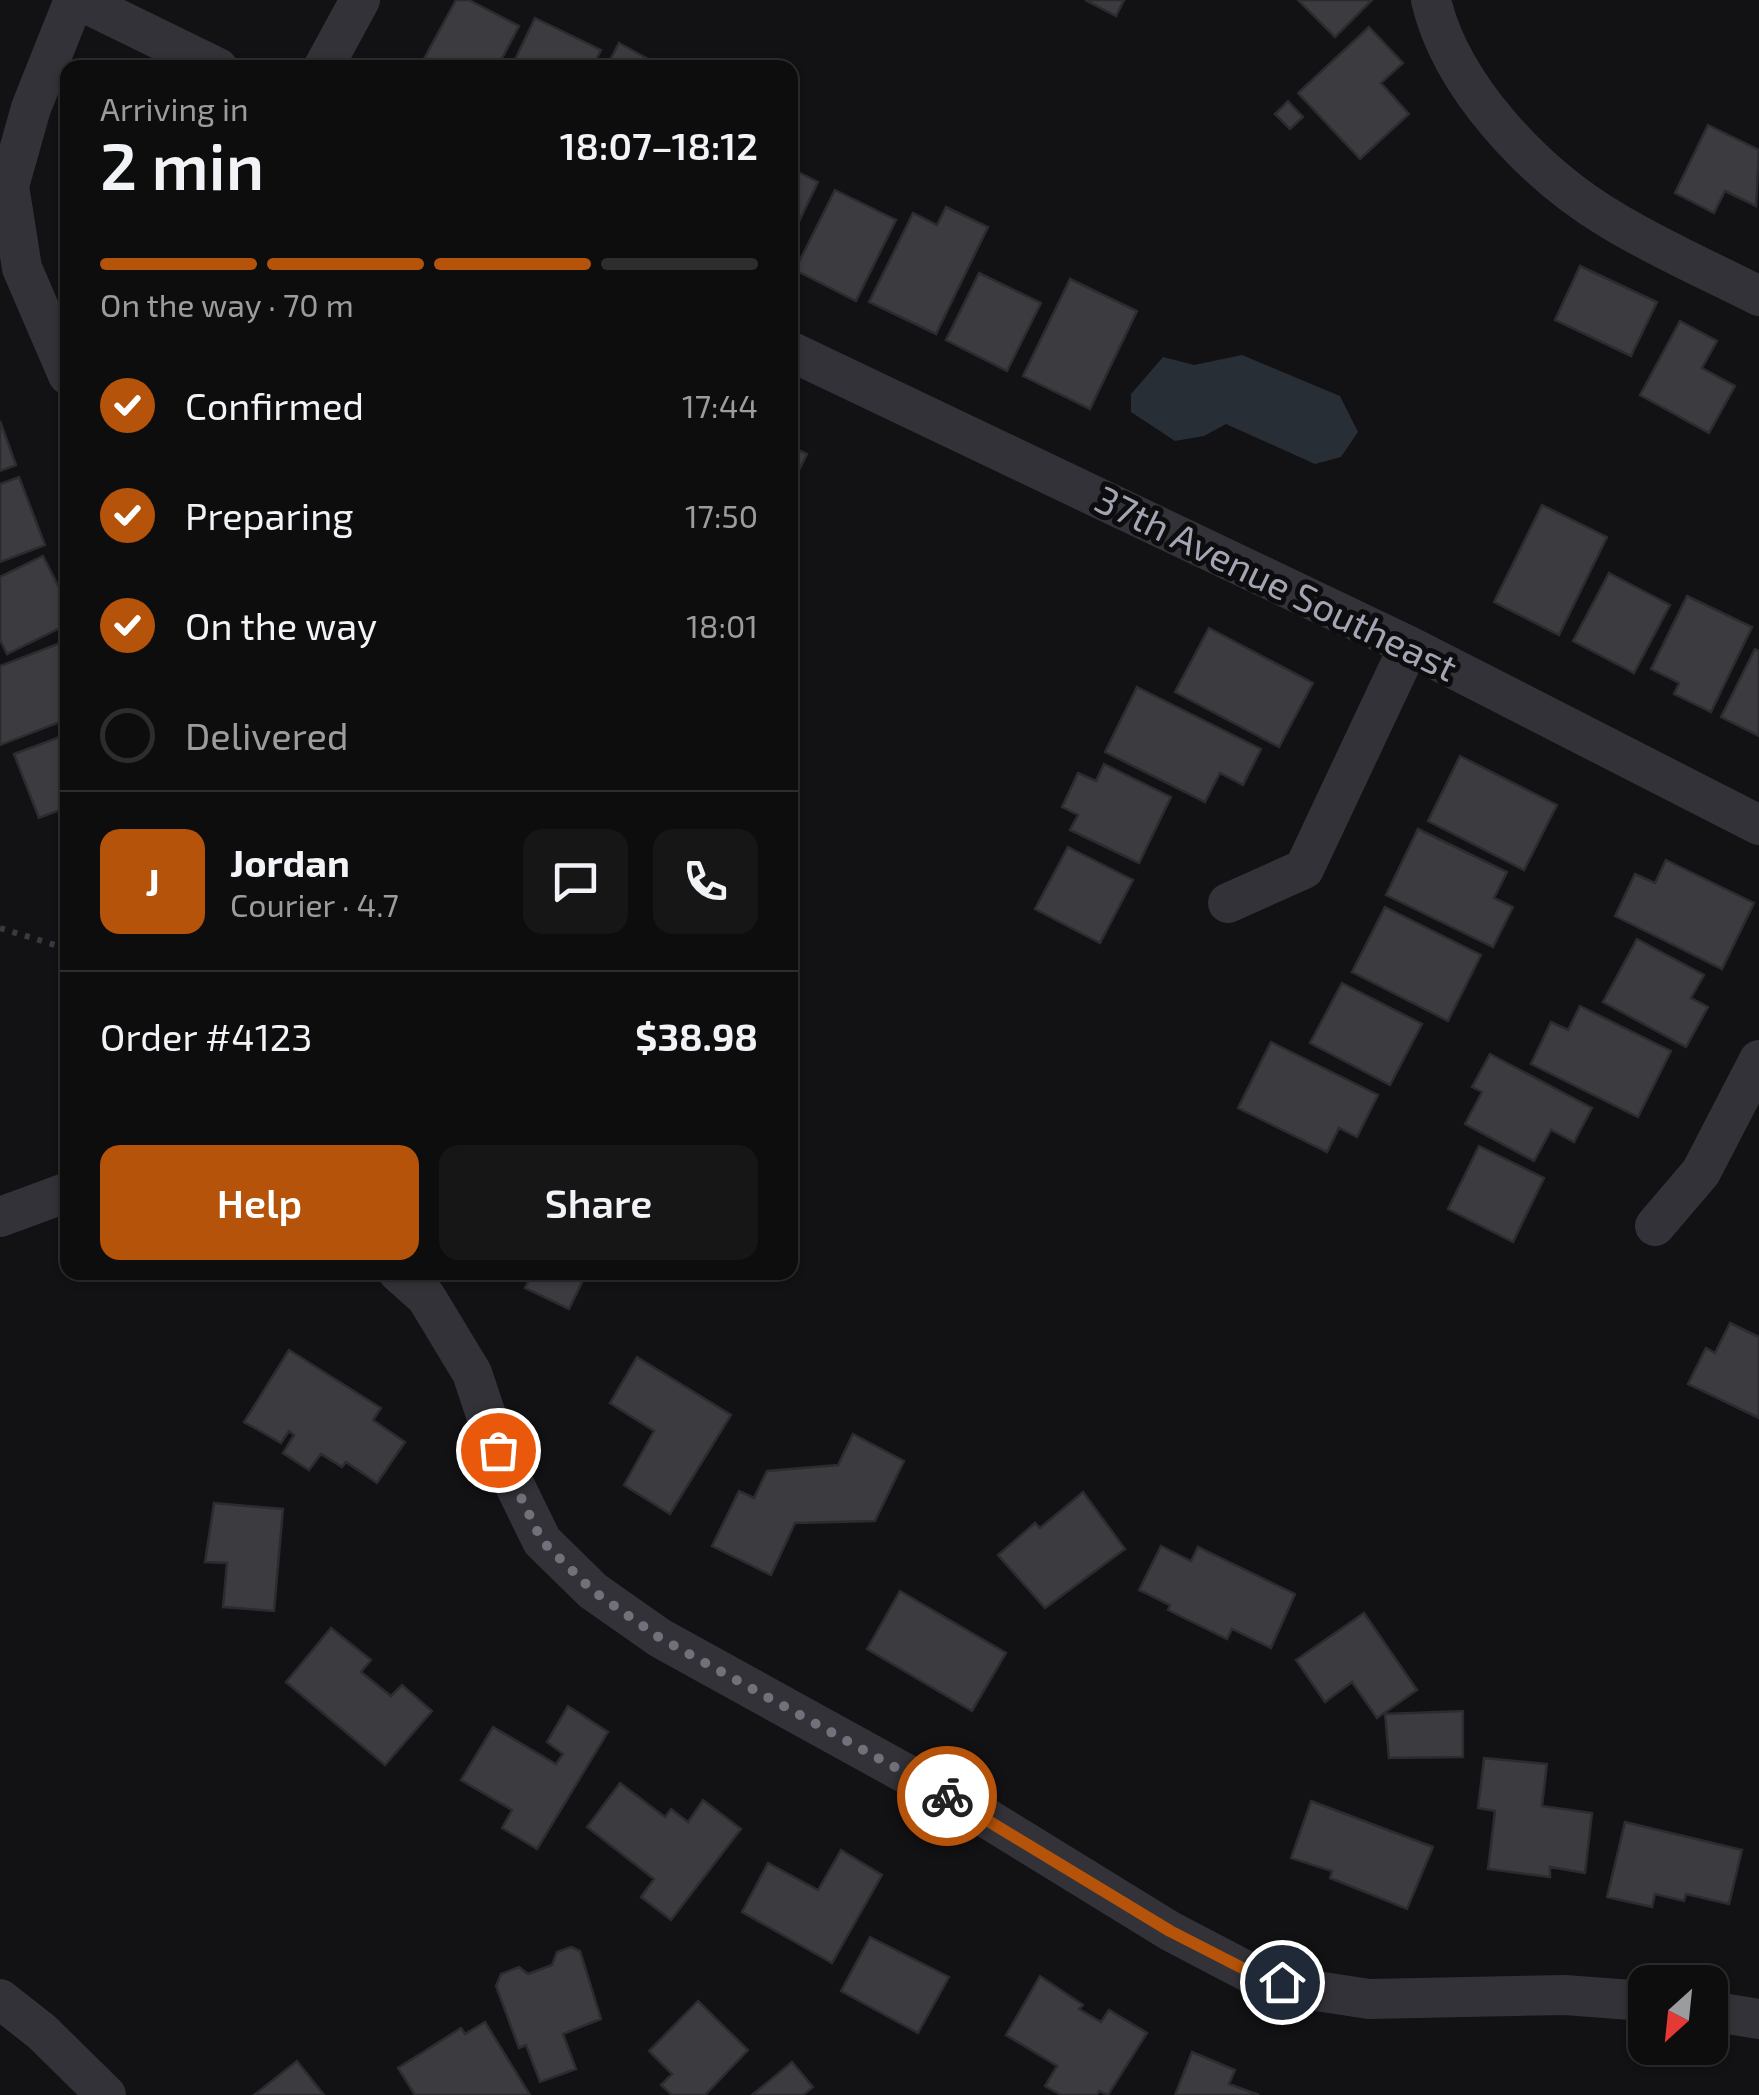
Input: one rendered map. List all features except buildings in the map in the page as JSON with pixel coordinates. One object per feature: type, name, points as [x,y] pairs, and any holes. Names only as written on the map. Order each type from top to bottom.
[{"type":"street","points":[[60,356],[22,268],[9,186],[30,108],[76,0],[201,60]]},
{"type":"street","points":[[327,60],[360,0]]},
{"type":"street","points":[[1430,0],[1462,78],[1545,170],[1608,218],[1759,296]]},
{"type":"street","name":"37th Avenue Southeast","points":[[798,355],[1409,646],[1759,825]]},
{"type":"street","points":[[1228,903],[1304,868],[1409,646]]},
{"type":"street","points":[[1655,1226],[1701,1172],[1759,1060]]},
{"type":"street","points":[[0,1217],[60,1195]]},
{"type":"street","points":[[407,1280],[426,1297],[472,1373],[498,1450],[542,1541],[593,1591],[660,1638],[988,1819],[1170,1931],[1254,1974],[1310,1990],[1369,1999],[1565,1995],[1628,2000]]},
{"type":"street","points":[[0,1998],[42,2032],[106,2095]]},
{"type":"street","points":[[1728,2013],[1759,2019]]},
{"type":"path","points":[[0,928],[60,947]]},
{"type":"shaded area","points":[[1242,355],[1340,396],[1358,432],[1341,457],[1315,464],[1226,424],[1204,436],[1175,441],[1131,412],[1131,394],[1163,357],[1194,365]]},
{"type":"way so far","points":[[498,1450],[542,1541],[593,1591],[660,1638],[947,1796]]},
{"type":"route","points":[[947,1796],[1170,1931],[1254,1974],[1282,1982]]}]
